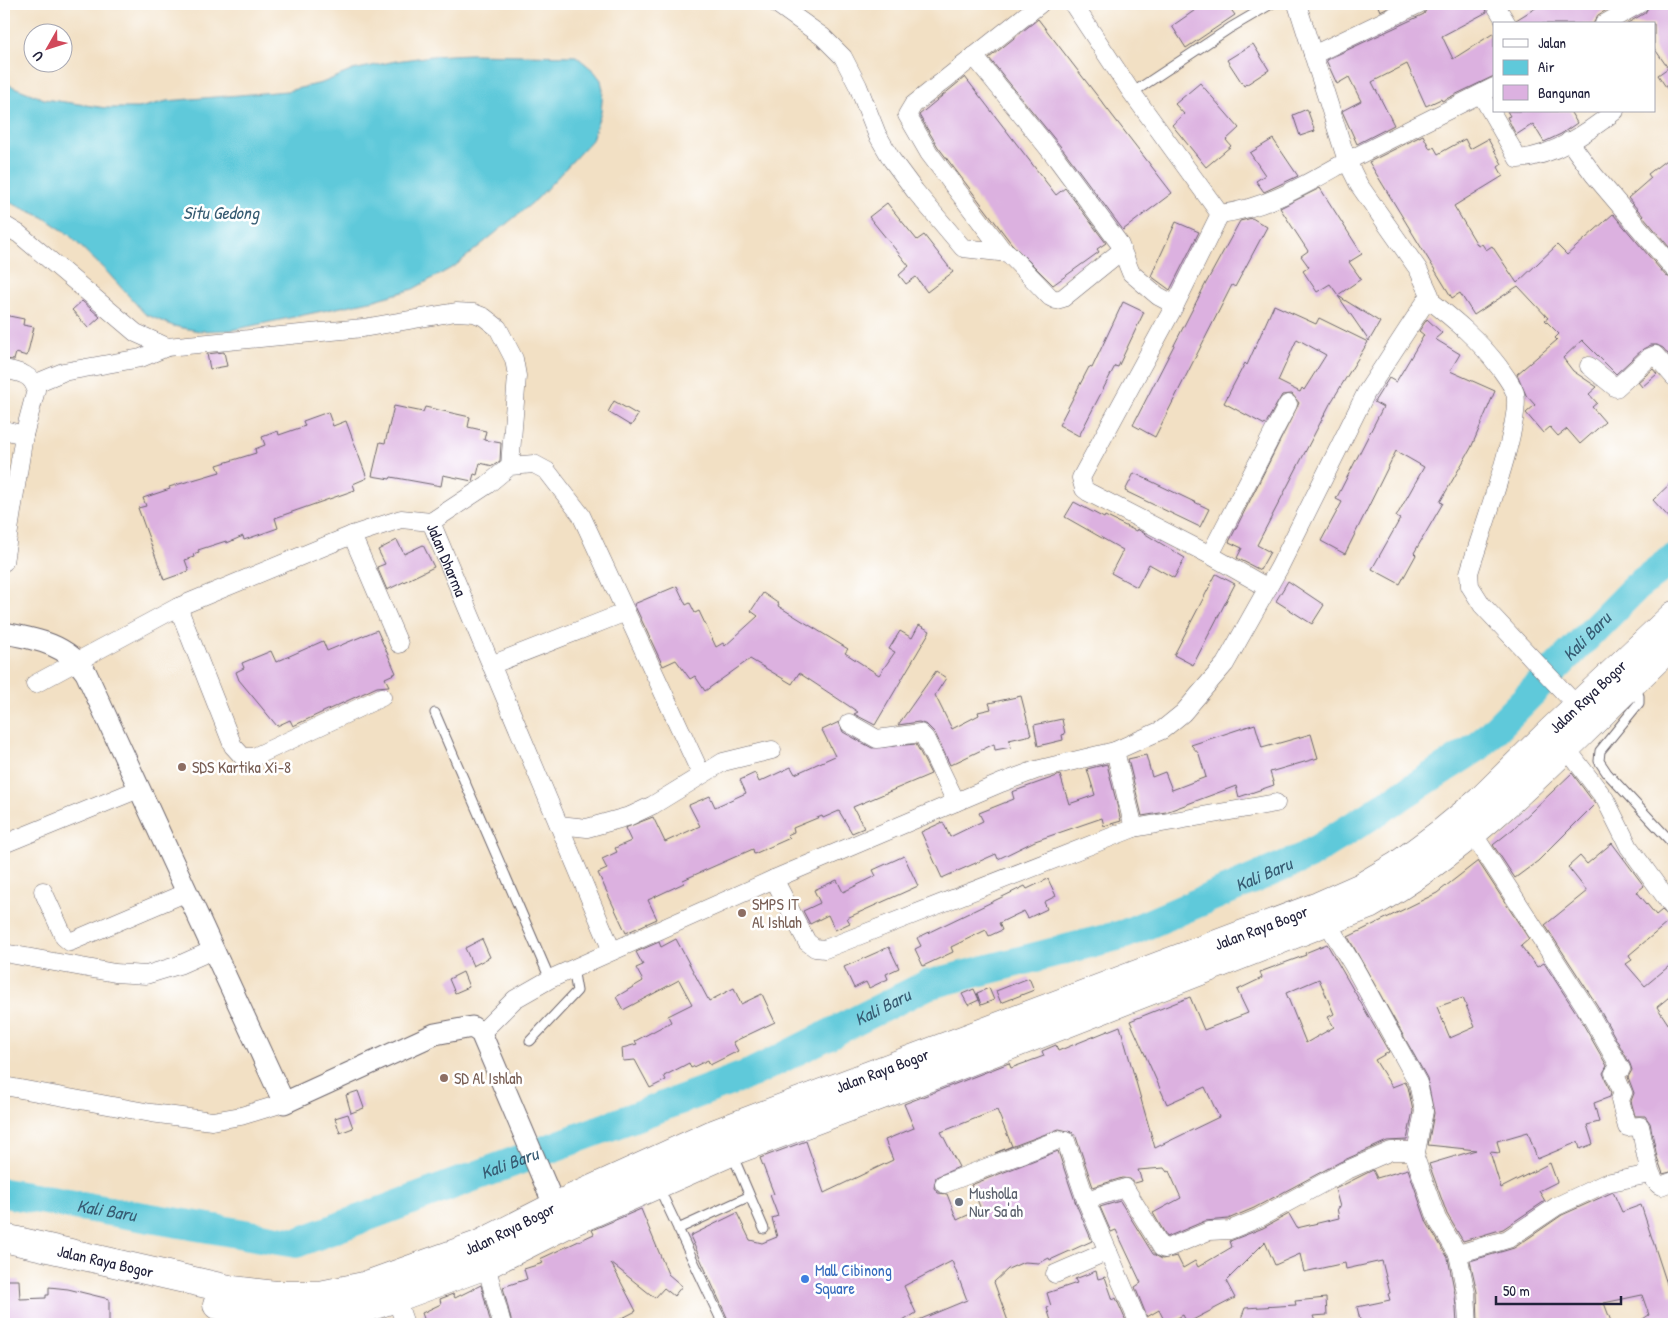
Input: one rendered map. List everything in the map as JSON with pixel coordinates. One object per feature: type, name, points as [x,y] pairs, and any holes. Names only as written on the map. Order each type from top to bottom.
[{"type":"highway","name":"Jalan Raya Bogor","points":[[4,1238],[233,1290],[276,1295],[320,1295],[373,1283],[559,1216],[657,1184],[926,1066],[1322,915],[1369,905],[1410,882],[1472,832],[1574,726],[1674,615]]},
{"type":"highway","name":"Jalan Raya Bogor","points":[[1322,915],[1361,887],[1398,865],[1441,833],[1574,726],[1633,682],[1674,643]]},
{"type":"highway","name":"Jalan Raya Bogor","points":[[4,1256],[232,1309],[286,1316],[321,1316],[372,1306],[486,1265],[559,1216],[713,1134],[926,1066]]},
{"type":"street","points":[[777,4],[823,37],[843,57],[858,86],[877,134],[892,160],[960,244],[969,250],[1003,251],[1008,253],[1050,297],[1056,300],[1063,298],[1121,251]]},
{"type":"street","points":[[1003,251],[930,153],[907,115],[913,104],[1040,4]]},
{"type":"street","points":[[1073,4],[1132,93],[1220,214]]},
{"type":"street","points":[[481,1033],[515,999],[573,968],[774,879],[956,802],[1036,770],[1115,751],[1162,730],[1184,713],[1225,664],[1268,588],[1366,393],[1430,295],[1418,269],[1359,185],[1347,162],[1297,4]]},
{"type":"street","points":[[1313,55],[1419,4]]},
{"type":"street","points":[[1495,4],[1505,22]]},
{"type":"street","points":[[1608,22],[1639,4]]},
{"type":"street","points":[[974,56],[1057,159],[1118,243],[1131,273],[1158,296],[1175,305]]},
{"type":"street","points":[[1220,214],[1272,202],[1488,90],[1493,102]]},
{"type":"street","points":[[1498,112],[1518,159],[1541,154],[1569,141],[1591,130],[1614,112]]},
{"type":"street","points":[[1569,141],[1594,175],[1674,269]]},
{"type":"street","points":[[1220,214],[1175,305],[1081,478],[1081,482],[1088,492],[1210,555],[1268,588]]},
{"type":"street","points":[[4,224],[19,234],[136,333],[167,347]]},
{"type":"street","points":[[1428,299],[1466,328],[1483,347],[1514,392],[1516,402],[1512,435],[1468,581],[1473,594],[1538,666],[1574,726],[1605,799],[1629,847],[1674,909]]},
{"type":"street","points":[[34,384],[63,372],[141,358],[167,347],[354,329],[456,312],[474,313],[484,317],[498,328],[514,359],[516,376],[510,466]]},
{"type":"street","points":[[1589,366],[1616,388],[1650,357],[1656,355],[1674,377]]},
{"type":"street","points":[[4,369],[27,376],[34,384],[35,398],[10,484],[4,562]]},
{"type":"street","points":[[1210,555],[1288,404]]},
{"type":"street","points":[[4,430],[24,435]]},
{"type":"street","points":[[431,522],[487,485],[510,466],[534,464],[541,467],[572,501],[581,515],[701,774]]},
{"type":"street","name":"Jalan Dharma","points":[[35,684],[178,607],[352,534],[401,519],[431,522],[612,951]]},
{"type":"street","points":[[352,534],[399,644]]},
{"type":"street","points":[[178,607],[233,746],[243,756],[254,757],[382,697]]},
{"type":"street","points":[[491,665],[626,612]]},
{"type":"street","points":[[4,633],[48,643],[61,648],[78,661],[90,681],[185,893],[284,1103]]},
{"type":"street","points":[[849,723],[877,739],[920,733],[925,738],[956,802]]},
{"type":"street","points":[[559,825],[587,828],[630,816],[680,789],[701,774],[723,762],[772,750]]},
{"type":"street","points":[[1115,751],[1134,828]]},
{"type":"street","points":[[4,844],[139,789]]},
{"type":"street","points":[[774,879],[807,942],[815,948],[825,949],[1134,828],[1276,803]]},
{"type":"street","points":[[1472,832],[1588,1011],[1621,1070],[1614,1073],[1623,1094],[1620,1100],[1627,1127],[1640,1126],[1650,1174],[1658,1186],[1674,1181]]},
{"type":"street","points":[[43,891],[64,937],[70,942],[185,893]]},
{"type":"street","points":[[1322,915],[1353,964],[1418,1083],[1423,1097],[1424,1110],[1416,1150],[1417,1164],[1437,1219],[1458,1254],[1466,1293],[1468,1324]]},
{"type":"street","points":[[4,953],[115,973],[146,975],[179,965],[213,950]]},
{"type":"street","points":[[4,1086],[151,1113],[212,1120],[241,1116],[284,1103],[435,1034],[472,1027],[481,1033],[559,1216]]},
{"type":"street","points":[[944,1184],[1062,1139],[1067,1143],[1086,1200],[1139,1324]]},
{"type":"street","points":[[1086,1200],[1125,1188],[1162,1248],[1165,1249],[1209,1231],[1230,1230],[1259,1218],[1345,1171],[1391,1152],[1416,1150]]},
{"type":"street","points":[[1458,1254],[1508,1239],[1557,1206],[1606,1184],[1650,1174]]},
{"type":"street","points":[[1055,1274],[1108,1251]]},
{"type":"street","points":[[486,1265],[502,1324]]},
{"type":"street","points":[[396,1298],[404,1324]]},
{"type":"lane","points":[[1132,93],[1230,28],[1271,4]]},
{"type":"lane","points":[[1633,682],[1639,696],[1639,703],[1600,751],[1599,761],[1603,768],[1674,845]]},
{"type":"lane","points":[[435,712],[550,979]]},
{"type":"lane","points":[[1574,726],[1600,751]]},
{"type":"lane","points":[[530,1041],[577,991],[573,968]]},
{"type":"lane","points":[[731,1152],[764,1229]]},
{"type":"lane","points":[[657,1184],[722,1324]]},
{"type":"lane","points":[[678,1228],[750,1196]]},
{"type":"water","name":"Situ Gedong","points":[[470,54],[576,56],[594,71],[601,80],[603,90],[601,112],[592,140],[537,199],[455,266],[413,289],[375,300],[232,330],[199,331],[173,326],[145,314],[108,273],[68,234],[43,217],[4,200],[4,83],[44,99],[106,108],[139,108],[167,101],[287,91],[322,83],[353,70],[396,61],[432,56]]},
{"type":"building","points":[[1204,4],[1227,4],[1235,15],[1186,48],[1172,26]]},
{"type":"building","points":[[1377,4],[1395,4],[1380,11]]},
{"type":"building","points":[[1429,4],[1484,4],[1487,12],[1442,36],[1453,59],[1493,34],[1493,76],[1442,101],[1441,99],[1426,106],[1407,64],[1372,82],[1394,125],[1357,144],[1342,111],[1361,101],[1349,77],[1337,84],[1326,60],[1424,14]]},
{"type":"building","points":[[1542,4],[1617,4],[1598,15],[1594,22],[1517,22],[1516,20]]},
{"type":"building","points":[[1650,4],[1674,4],[1674,99],[1658,75],[1668,68],[1656,51],[1656,22],[1629,22],[1645,13]]},
{"type":"building","points":[[1038,19],[1172,193],[1123,230],[1065,152],[989,58]]},
{"type":"building","points":[[1253,44],[1269,70],[1244,86],[1227,60]]},
{"type":"building","points":[[965,77],[1056,195],[1065,188],[1106,243],[1097,249],[1099,252],[1053,285],[1011,243],[938,147],[919,115]]},
{"type":"building","points":[[1200,83],[1239,128],[1226,140],[1231,146],[1206,167],[1172,125],[1184,114],[1175,104]]},
{"type":"building","points":[[1307,109],[1315,131],[1300,136],[1293,115]]},
{"type":"building","points":[[1508,112],[1571,112],[1577,123],[1561,134],[1544,142],[1533,124],[1516,135],[1507,117],[1510,116]]},
{"type":"building","points":[[1423,135],[1430,149],[1434,147],[1438,154],[1465,139],[1470,149],[1488,139],[1502,164],[1498,167],[1503,176],[1454,206],[1478,246],[1482,244],[1486,250],[1492,246],[1517,283],[1557,245],[1567,255],[1613,214],[1666,276],[1674,279],[1673,360],[1663,348],[1651,345],[1643,349],[1616,374],[1582,340],[1563,358],[1573,371],[1597,387],[1589,394],[1597,403],[1592,407],[1605,422],[1580,444],[1567,429],[1558,436],[1550,427],[1543,433],[1526,413],[1535,405],[1526,395],[1517,374],[1557,340],[1555,338],[1559,334],[1545,320],[1548,318],[1518,286],[1474,315],[1460,293],[1452,298],[1369,162]]},
{"type":"building","points":[[1273,139],[1298,176],[1264,192],[1256,181],[1265,175],[1250,153]]},
{"type":"building","points":[[1674,154],[1674,253],[1628,198],[1651,178],[1648,174]]},
{"type":"building","points":[[1320,188],[1362,254],[1349,262],[1361,279],[1338,295],[1330,284],[1317,292],[1303,271],[1309,267],[1301,256],[1308,251],[1280,208]]},
{"type":"building","points":[[887,203],[917,240],[924,235],[953,272],[927,292],[916,277],[906,284],[899,275],[909,266],[869,217]]},
{"type":"building","points":[[1252,218],[1267,227],[1235,287],[1232,285],[1155,437],[1133,425],[1240,221]]},
{"type":"building","points":[[1176,222],[1199,232],[1170,290],[1151,276]]},
{"type":"building","points":[[1338,296],[1380,322],[1369,341]]},
{"type":"building","points":[[82,301],[100,317],[88,328],[72,310]]},
{"type":"building","points":[[1123,302],[1144,312],[1118,367],[1115,366],[1079,436],[1059,425],[1089,367],[1092,368]]},
{"type":"building","points":[[1274,305],[1316,324],[1319,318],[1368,342],[1330,404],[1257,545],[1270,552],[1260,570],[1237,558],[1242,548],[1229,542],[1299,403],[1292,394],[1282,395],[1265,425],[1224,403],[1245,363],[1247,365]],"holes":[[[1297,339],[1326,355],[1304,390],[1302,388],[1300,392],[1278,381]]]},
{"type":"building","points":[[4,315],[24,319],[23,325],[34,327],[27,356],[16,353],[14,360],[4,359]]},
{"type":"building","points":[[1427,319],[1442,333],[1435,339],[1460,354],[1450,371],[1495,391],[1471,448],[1440,502],[1443,503],[1414,553],[1416,555],[1400,584],[1372,569],[1400,519],[1396,517],[1424,467],[1396,451],[1345,554],[1321,541],[1342,502],[1336,499],[1383,407],[1374,402],[1389,378],[1396,382],[1424,335],[1419,331]]},
{"type":"building","points":[[224,352],[227,366],[210,369],[207,354]]},
{"type":"building","points":[[1653,369],[1657,374],[1642,387],[1638,382]]},
{"type":"building","points":[[614,401],[638,415],[631,426],[608,412]]},
{"type":"building","points":[[394,406],[423,412],[425,407],[470,417],[468,427],[486,431],[484,440],[501,443],[500,461],[493,466],[480,463],[477,475],[474,474],[472,481],[443,475],[441,486],[391,477],[390,479],[372,476],[380,442],[385,443]]},
{"type":"building","points":[[328,412],[333,426],[346,421],[367,478],[353,484],[355,490],[275,518],[278,528],[244,540],[243,536],[227,543],[226,541],[198,550],[199,552],[193,554],[194,557],[185,560],[189,571],[164,580],[138,508],[146,506],[143,498],[170,489],[169,487],[220,472],[217,465],[256,453],[255,449],[265,445],[262,437],[278,431],[279,435],[305,426],[303,421]]},
{"type":"building","points":[[1134,473],[1209,509],[1200,527],[1125,491]]},
{"type":"building","points":[[1674,480],[1674,523],[1653,500]]},
{"type":"building","points":[[1074,502],[1104,518],[1105,516],[1136,531],[1137,529],[1185,558],[1174,578],[1149,564],[1137,587],[1111,573],[1123,550],[1065,517]]},
{"type":"building","points":[[397,540],[404,554],[423,545],[434,567],[387,590],[377,567],[385,564],[378,550]]},
{"type":"building","points":[[1216,574],[1235,584],[1193,665],[1174,655]]},
{"type":"building","points":[[1288,581],[1324,605],[1312,624],[1276,601]]},
{"type":"building","points":[[677,586],[686,605],[690,603],[695,613],[699,611],[716,647],[723,643],[725,646],[758,616],[751,611],[763,593],[779,604],[778,606],[848,649],[845,653],[879,675],[895,652],[889,649],[900,631],[912,638],[919,625],[930,631],[875,725],[854,714],[858,712],[799,673],[792,684],[750,659],[705,691],[695,676],[690,679],[676,660],[663,666],[634,604]]},
{"type":"building","points":[[377,630],[396,673],[385,678],[389,686],[377,687],[293,726],[290,720],[277,726],[239,680],[236,672],[244,668],[242,663],[271,651],[276,662],[323,641],[327,651]]},
{"type":"building","points":[[936,671],[946,678],[935,695],[952,729],[979,715],[978,712],[991,709],[989,703],[1021,696],[1031,735],[1009,740],[1011,747],[995,750],[994,744],[950,765],[935,733],[927,725],[919,722],[898,725]]},
{"type":"building","points":[[1062,719],[1065,734],[1062,735],[1063,740],[1038,746],[1034,725]]},
{"type":"building","points":[[839,722],[843,732],[872,748],[916,744],[931,774],[853,807],[864,828],[852,833],[839,811],[793,828],[794,832],[787,835],[790,838],[754,854],[753,849],[683,880],[684,883],[648,900],[657,919],[626,933],[598,873],[607,869],[602,859],[617,852],[615,848],[631,841],[625,828],[653,817],[665,842],[700,826],[689,805],[710,796],[715,807],[746,793],[740,780],[755,773],[759,782],[791,767],[795,774],[835,756],[822,730]]},
{"type":"building","points":[[1255,724],[1262,748],[1311,734],[1318,758],[1270,772],[1274,785],[1239,797],[1236,786],[1166,812],[1142,816],[1128,759],[1146,755],[1152,777],[1165,772],[1172,790],[1206,777],[1199,754],[1191,745]]},
{"type":"building","points":[[1107,764],[1121,821],[1104,826],[1102,818],[1035,841],[998,859],[996,854],[942,878],[921,832],[943,822],[950,837],[983,821],[979,813],[1014,799],[1012,792],[1060,775],[1069,804],[1095,795],[1087,769]]},
{"type":"building","points":[[1572,773],[1595,804],[1538,861],[1515,878],[1493,845],[1513,829]]},
{"type":"building","points":[[1612,843],[1644,886],[1637,892],[1656,915],[1662,910],[1672,919],[1629,955],[1632,960],[1626,964],[1645,986],[1674,962],[1674,993],[1657,1007],[1674,1033],[1674,1171],[1663,1174],[1657,1157],[1650,1123],[1645,1116],[1635,1116],[1631,1101],[1634,1093],[1628,1077],[1632,1070],[1630,1064],[1597,1005],[1545,925],[1587,891],[1568,867],[1580,856],[1587,864]]},
{"type":"building","points":[[904,856],[918,886],[847,918],[850,923],[835,930],[828,915],[810,924],[803,911],[820,903],[814,890],[837,880],[843,892],[876,876],[873,870]]},
{"type":"building","points":[[1478,861],[1529,939],[1521,946],[1537,967],[1544,963],[1579,1017],[1607,1066],[1603,1073],[1611,1093],[1610,1097],[1594,1103],[1599,1122],[1587,1125],[1593,1144],[1580,1149],[1578,1142],[1537,1159],[1528,1132],[1497,1141],[1500,1153],[1490,1152],[1501,1188],[1550,1163],[1557,1182],[1539,1191],[1545,1201],[1503,1229],[1463,1241],[1447,1214],[1429,1164],[1476,1150],[1428,1145],[1434,1113],[1427,1078],[1348,937],[1437,893]],"holes":[[[1463,998],[1475,1027],[1450,1038],[1437,1007]]]},
{"type":"building","points":[[1048,879],[1056,896],[1044,902],[1047,909],[1028,918],[1024,911],[999,923],[1002,930],[989,936],[986,930],[951,947],[953,952],[923,966],[915,949],[921,946],[917,938],[1025,886],[1027,889]]},
{"type":"building","points":[[482,939],[490,957],[473,966],[465,948]]},
{"type":"building","points":[[676,939],[709,1001],[734,988],[741,1004],[762,994],[775,1022],[733,1042],[738,1051],[710,1065],[708,1060],[691,1068],[689,1063],[664,1076],[666,1080],[650,1088],[635,1060],[623,1061],[622,1048],[637,1044],[635,1041],[671,1022],[668,1016],[692,1004],[679,980],[623,1010],[616,997],[643,981],[636,968],[643,965],[636,952],[659,942],[661,947]]},
{"type":"building","points":[[1327,944],[1389,1052],[1375,1060],[1392,1087],[1405,1082],[1408,1087],[1413,1111],[1407,1140],[1387,1141],[1340,1162],[1254,1208],[1228,1219],[1205,1221],[1167,1237],[1153,1213],[1181,1198],[1169,1171],[1167,1172],[1164,1168],[1138,1170],[1142,1181],[1135,1183],[1130,1179],[1122,1178],[1093,1187],[1076,1137],[1072,1132],[1059,1129],[995,1153],[1012,1146],[997,1110],[941,1132],[959,1167],[936,1177],[934,1188],[938,1193],[947,1194],[957,1220],[981,1209],[971,1185],[1058,1151],[1076,1204],[1092,1241],[1050,1260],[1049,1258],[1039,1263],[1024,1262],[1008,1269],[994,1282],[1009,1324],[909,1324],[967,1300],[952,1261],[904,1286],[916,1313],[898,1324],[730,1324],[690,1236],[737,1213],[750,1240],[762,1243],[777,1237],[772,1218],[778,1216],[770,1195],[774,1194],[760,1158],[806,1141],[824,1193],[893,1160],[885,1140],[914,1128],[904,1104],[1009,1063],[1011,1068],[1044,1056],[1042,1051],[1056,1045],[1058,1051],[1120,1026],[1155,1148],[1219,1117],[1205,1087],[1167,1104],[1130,1021],[1190,997],[1204,1030],[1248,1013],[1237,990],[1262,978],[1260,972],[1306,955],[1305,953]],"holes":[[[1319,979],[1334,1014],[1328,1017],[1334,1027],[1306,1043],[1286,993]]]},
{"type":"building","points":[[889,947],[899,968],[886,974],[888,979],[869,988],[866,982],[854,988],[844,967]]},
{"type":"building","points":[[463,972],[469,987],[455,993],[449,979]]},
{"type":"building","points":[[1029,978],[1034,990],[1001,1003],[996,991]]},
{"type":"building","points":[[989,988],[994,1000],[981,1005],[977,993]]},
{"type":"building","points":[[974,989],[979,1000],[968,1005],[962,994]]},
{"type":"building","points":[[358,1091],[364,1108],[351,1113],[346,1095]]},
{"type":"building","points":[[348,1114],[353,1128],[340,1133],[335,1118]]},
{"type":"building","points":[[1408,1169],[1427,1223],[1448,1258],[1455,1294],[1457,1324],[1361,1324],[1357,1307],[1390,1300],[1382,1261],[1346,1269],[1345,1263],[1304,1272],[1300,1254],[1275,1265],[1265,1242],[1226,1281],[1235,1298],[1187,1323],[1183,1315],[1166,1324],[1159,1310],[1147,1317],[1135,1287],[1141,1283],[1116,1230],[1111,1232],[1100,1207],[1120,1201],[1153,1254],[1162,1259],[1177,1256],[1183,1268],[1195,1261],[1198,1267],[1232,1247],[1230,1241],[1263,1228],[1289,1214],[1297,1228],[1339,1218],[1337,1208],[1340,1207],[1335,1189],[1373,1170],[1377,1178]]},
{"type":"building","points":[[1613,1192],[1622,1212],[1641,1205],[1671,1296],[1674,1294],[1674,1324],[1635,1324],[1649,1315],[1642,1295],[1604,1303],[1612,1324],[1478,1324],[1477,1292],[1470,1261],[1514,1248],[1562,1215]]},
{"type":"building","points":[[641,1209],[668,1274],[682,1286],[674,1296],[664,1288],[655,1298],[611,1263],[636,1311],[611,1324],[512,1324],[503,1287],[527,1279],[524,1269],[543,1263],[540,1259],[594,1234],[592,1230]]},
{"type":"building","points":[[1096,1271],[1098,1279],[1105,1277],[1113,1300],[1116,1298],[1126,1321],[1117,1324],[1052,1324],[1047,1308],[1051,1306],[1047,1293],[1077,1283],[1075,1279]]},
{"type":"building","points":[[4,1280],[19,1280],[20,1299],[46,1298],[46,1295],[49,1295],[49,1287],[68,1289],[109,1299],[109,1324],[5,1324]]},
{"type":"building","points":[[481,1285],[491,1324],[426,1324],[422,1313],[441,1304],[440,1299],[453,1294],[455,1298]]},
{"type":"building","points":[[1326,1298],[1327,1315],[1313,1316],[1316,1324],[1239,1324],[1245,1308],[1296,1305],[1295,1301]]},
{"type":"waterway","name":"Kali Baru","points":[[4,1193],[296,1243],[752,1073],[927,985],[1125,934],[1307,856],[1479,746],[1636,587],[1674,558]]},
{"type":"place","name":"SDS Kartika Xi-8","points":[[182,767]]},
{"type":"place","name":"SMPS IT Al Ishlah","points":[[742,913]]},
{"type":"place","name":"SD Al Ishlah","points":[[444,1078]]},
{"type":"place","name":"Musholla Nur Sa'ah","points":[[959,1202]]},
{"type":"place","name":"Mall Cibinong Square","points":[[805,1279]]}]
